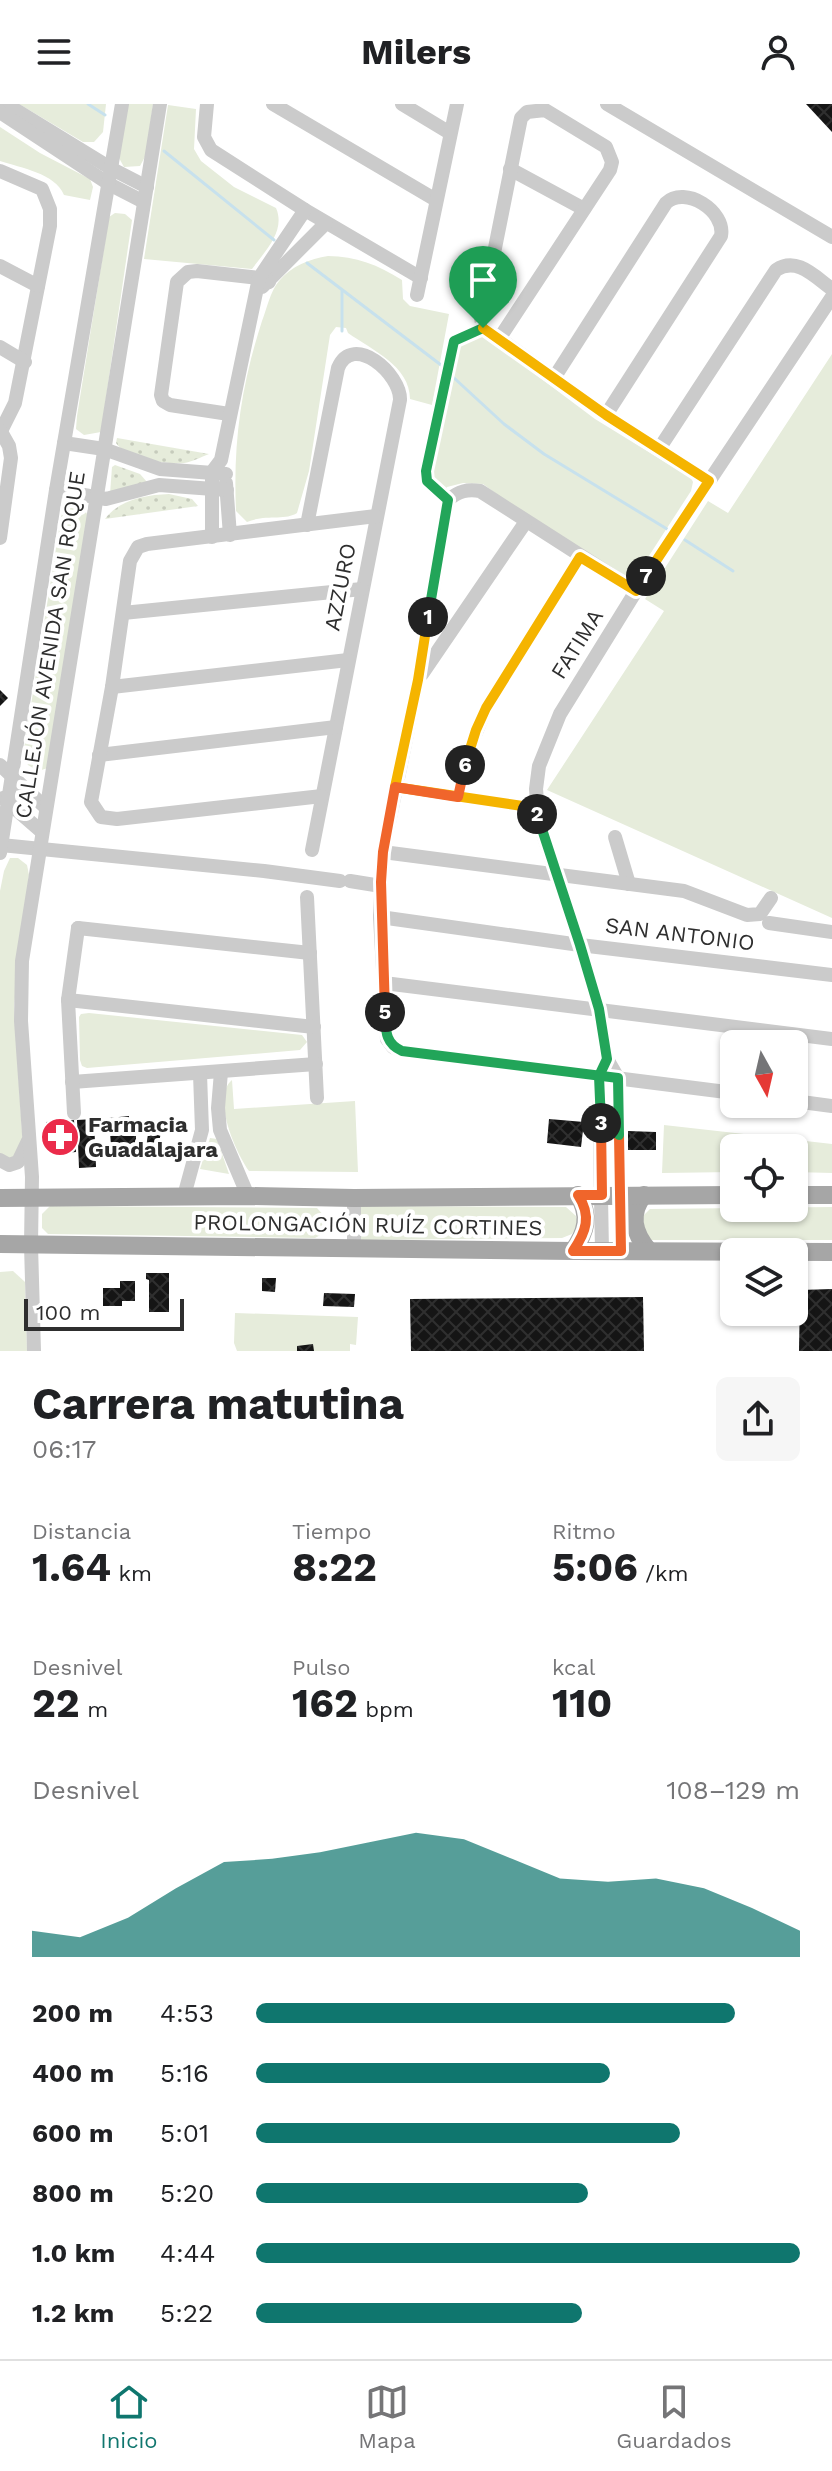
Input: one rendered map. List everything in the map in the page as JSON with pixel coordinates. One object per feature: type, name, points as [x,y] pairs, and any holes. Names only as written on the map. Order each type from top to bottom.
[{"type":"main road","points":[[573,1251],[584,1236],[586,1226],[584,1205],[578,1195]]},
{"type":"main road","points":[[644,1195],[634,1210],[634,1225],[638,1239],[649,1251]]},
{"type":"main road","name":"PROLONGACIÓN RUÍZ CORTINES","points":[[0,1198],[720,1195]]},
{"type":"main road","points":[[808,1195],[832,1195]]},
{"type":"main road","name":"PROLONGACIÓN RUÍZ CORTINES","points":[[0,1244],[832,1252]]},
{"type":"street","points":[[6,104],[144,202]]},
{"type":"street","name":"CALLEJÓN AVENIDA SAN ROQUE","points":[[1,849],[6,770],[122,104]]},
{"type":"street","name":"CALLEJÓN AVENIDA SAN ROQUE","points":[[34,1351],[32,1177],[21,1021],[22,961],[160,104]]},
{"type":"street","points":[[207,104],[204,137],[211,150],[326,223],[421,278]]},
{"type":"street","points":[[273,104],[436,200]]},
{"type":"street","points":[[402,104],[450,133]]},
{"type":"street","points":[[417,295],[457,104]]},
{"type":"street","points":[[607,104],[832,237]]},
{"type":"street","points":[[499,339],[610,170],[611,155],[606,147],[545,110],[527,112],[521,118],[481,318],[483,328],[606,415],[709,481]]},
{"type":"street","points":[[0,112],[111,176],[147,187]]},
{"type":"street","points":[[510,169],[584,209]]},
{"type":"street","points":[[0,171],[42,189],[47,197],[50,226],[25,362],[15,403],[0,431],[9,446],[11,471],[0,538]]},
{"type":"street","points":[[554,378],[666,203],[671,198],[685,196],[716,214],[723,228],[721,236],[606,415]]},
{"type":"street","points":[[212,537],[229,414],[261,284],[305,210]]},
{"type":"street","points":[[261,284],[326,223]]},
{"type":"street","points":[[659,449],[776,270],[783,265],[800,266],[832,289]]},
{"type":"street","points":[[0,266],[38,286]]},
{"type":"street","points":[[229,414],[170,405],[163,401],[161,395],[177,282],[188,272],[261,284]]},
{"type":"street","name":"FATIMA","points":[[611,1195],[619,1122],[618,1078],[607,1059],[599,1009],[536,808],[539,766],[560,714],[636,591],[832,297]]},
{"type":"street","points":[[448,500],[427,481],[426,471],[454,341],[483,328]]},
{"type":"street","points":[[0,347],[25,362]]},
{"type":"street","name":"AZZURO","points":[[307,525],[338,368],[348,355],[357,352],[365,354],[394,379],[400,393],[312,850]]},
{"type":"street","points":[[64,443],[104,449],[160,469],[220,469]]},
{"type":"street","points":[[159,485],[160,469]]},
{"type":"street","points":[[56,490],[106,499],[159,485],[219,490]]},
{"type":"street","points":[[636,591],[525,523],[480,491],[469,489],[458,492],[448,500],[418,680],[383,852],[380,917],[387,1039],[393,1047],[402,1051],[720,1091]]},
{"type":"street","points":[[219,490],[230,535]]},
{"type":"street","points":[[322,796],[108,819],[101,817],[91,802],[130,561],[138,547],[376,516]]},
{"type":"street","points":[[418,680],[525,523]]},
{"type":"street","points":[[458,797],[468,752],[486,708],[580,557]]},
{"type":"street","points":[[123,613],[362,589]]},
{"type":"street","points":[[112,687],[348,660]]},
{"type":"street","points":[[99,755],[336,727]]},
{"type":"street","points":[[6,770],[46,808]]},
{"type":"street","points":[[395,787],[536,808]]},
{"type":"street","points":[[4,799],[42,832]]},
{"type":"street","points":[[615,837],[629,884]]},
{"type":"street","points":[[1,849],[39,849],[381,886]]},
{"type":"street","points":[[383,852],[692,893],[747,915],[760,914],[771,898]]},
{"type":"street","points":[[307,897],[317,1098]]},
{"type":"street","name":"SAN ANTONIO","points":[[380,917],[832,975]]},
{"type":"street","points":[[74,1113],[68,1000],[73,923],[310,953]]},
{"type":"street","points":[[769,923],[832,932]]},
{"type":"street","points":[[384,983],[832,1039]]},
{"type":"street","points":[[68,1000],[314,1027]]},
{"type":"street","points":[[607,1059],[599,1076],[601,1123],[611,1195],[612,1251]]},
{"type":"street","points":[[72,1082],[316,1064]]},
{"type":"street","points":[[221,1072],[220,1130],[248,1196]]},
{"type":"street","points":[[184,1196],[202,1130],[200,1074]]},
{"type":"street","points":[[808,1103],[832,1106]]},
{"type":"street","points":[[601,1123],[619,1122]]},
{"type":"street","points":[[202,1130],[220,1130]]},
{"type":"street","points":[[0,1160],[9,1165],[18,1162],[25,1153],[28,1139]]},
{"type":"street","points":[[354,1198],[354,1249]]},
{"type":"green space","points":[[19,104],[106,104],[103,132],[94,142],[83,142]]},
{"type":"green space","points":[[127,104],[153,104],[146,155],[140,166],[124,167],[119,158]]},
{"type":"green space","points":[[168,105],[196,109],[194,149],[201,161],[234,187],[276,208],[276,233],[252,269],[144,259]]},
{"type":"green space","points":[[0,127],[40,153],[90,179],[93,187],[90,200],[64,195],[45,176],[0,161]]},
{"type":"green space","points":[[115,213],[125,214],[132,220],[101,432],[84,435],[76,429],[77,416],[109,217]]},
{"type":"green space","points":[[328,256],[366,262],[384,270],[402,280],[403,299],[410,306],[449,314],[432,405],[410,399],[404,377],[397,368],[348,333],[346,328],[336,327],[330,335],[309,471],[297,513],[247,522],[236,511],[237,438],[244,392],[262,321],[273,290],[289,271]]},
{"type":"green space","points":[[483,335],[595,419],[691,478],[691,491],[632,582],[525,515],[483,484],[463,483],[447,487],[444,492],[429,473],[457,346]]},
{"type":"green space","points":[[832,354],[832,918],[547,790],[664,611],[645,599],[708,501],[728,513]]},
{"type":"green space","points":[[117,438],[209,454],[184,463],[157,462],[128,453],[116,443]]},
{"type":"green space","points":[[115,465],[140,474],[147,482],[110,494],[112,467]]},
{"type":"green space","points":[[169,494],[192,499],[198,506],[105,519],[126,503]]},
{"type":"green space","points":[[75,502],[82,504],[88,516],[48,768],[38,771],[28,765],[23,755],[61,517],[65,505]]},
{"type":"green space","points":[[10,858],[18,858],[27,865],[29,875],[14,1006],[23,1148],[10,1159],[0,1154],[0,891]]},
{"type":"green space","points":[[89,1013],[302,1035],[307,1042],[300,1050],[87,1068],[82,1066],[80,1060],[79,1017]]},
{"type":"green space","points":[[232,1080],[234,1109],[355,1101],[358,1172],[249,1171],[232,1139],[225,1112],[226,1088]]},
{"type":"green space","points":[[664,1125],[744,1134],[720,1134],[720,1172],[662,1173]]},
{"type":"green space","points":[[210,1138],[217,1139],[229,1174],[200,1169]]},
{"type":"green space","points":[[808,1141],[832,1144],[832,1173],[808,1172]]},
{"type":"green space","points":[[50,1206],[317,1208],[325,1217],[326,1232],[315,1238],[48,1234],[42,1228],[42,1214]]},
{"type":"green space","points":[[359,1206],[566,1207],[576,1216],[578,1224],[572,1234],[562,1238],[359,1240]]},
{"type":"green space","points":[[808,1207],[832,1207],[832,1240],[651,1240],[644,1232],[643,1216],[650,1209],[720,1208],[720,1222],[808,1222]]},
{"type":"green space","points":[[13,1271],[25,1282],[27,1351],[0,1351],[0,1272]]},
{"type":"green space","points":[[235,1313],[358,1317],[356,1345],[350,1344],[350,1351],[237,1351],[234,1343]]},
{"type":"building","points":[[806,104],[832,104],[832,132]]},
{"type":"building","points":[[0,690],[8,698],[0,706]]},
{"type":"building","points":[[129,1116],[129,1134],[136,1134],[136,1159],[112,1160],[109,1118]]},
{"type":"building","points":[[94,1119],[96,1167],[79,1168],[77,1120]]},
{"type":"building","points":[[549,1119],[584,1122],[581,1147],[547,1143]]},
{"type":"building","name":"Farmacia Guadalajara","points":[[74,1120],[76,1152],[55,1154],[46,1144],[46,1122]]},
{"type":"building","points":[[150,1124],[162,1127],[157,1153],[145,1151]]},
{"type":"building","points":[[628,1131],[656,1132],[656,1150],[628,1150]]},
{"type":"building","points":[[146,1273],[169,1273],[169,1312],[149,1312],[149,1280]]},
{"type":"building","points":[[262,1278],[276,1278],[275,1292],[262,1291]]},
{"type":"building","points":[[120,1281],[135,1281],[135,1301],[122,1301],[122,1306],[103,1306],[103,1288],[120,1288]]},
{"type":"building","points":[[832,1289],[832,1351],[799,1351],[799,1326],[808,1326],[808,1290]]},
{"type":"building","points":[[324,1293],[355,1294],[354,1307],[323,1306]]},
{"type":"building","points":[[643,1297],[644,1351],[411,1351],[410,1299]]},
{"type":"building","points":[[313,1344],[314,1351],[297,1351],[297,1346]]},
{"type":"waterway","points":[[88,104],[105,115]]},
{"type":"waterway","points":[[164,151],[274,240]]},
{"type":"waterway","points":[[307,263],[441,365]]},
{"type":"waterway","points":[[342,291],[342,331]]},
{"type":"waterway","points":[[453,377],[504,424],[544,454],[667,529]]},
{"type":"waterway","points":[[685,540],[733,571]]},
{"type":"place","name":"Farmacia Guadalajara","points":[[60,1137]]},
{"type":"route","points":[[483,328],[454,341],[426,471],[430,486],[448,500],[418,680],[395,787],[458,797],[536,808],[599,1009],[607,1059],[599,1076],[602,1195],[578,1195],[587,1217],[584,1236],[573,1251],[621,1251],[618,1078],[599,1076],[402,1051],[393,1047],[387,1039],[380,917],[383,852],[395,787],[458,797],[468,752],[486,708],[580,557],[636,591],[709,481],[606,415],[483,328]]}]
